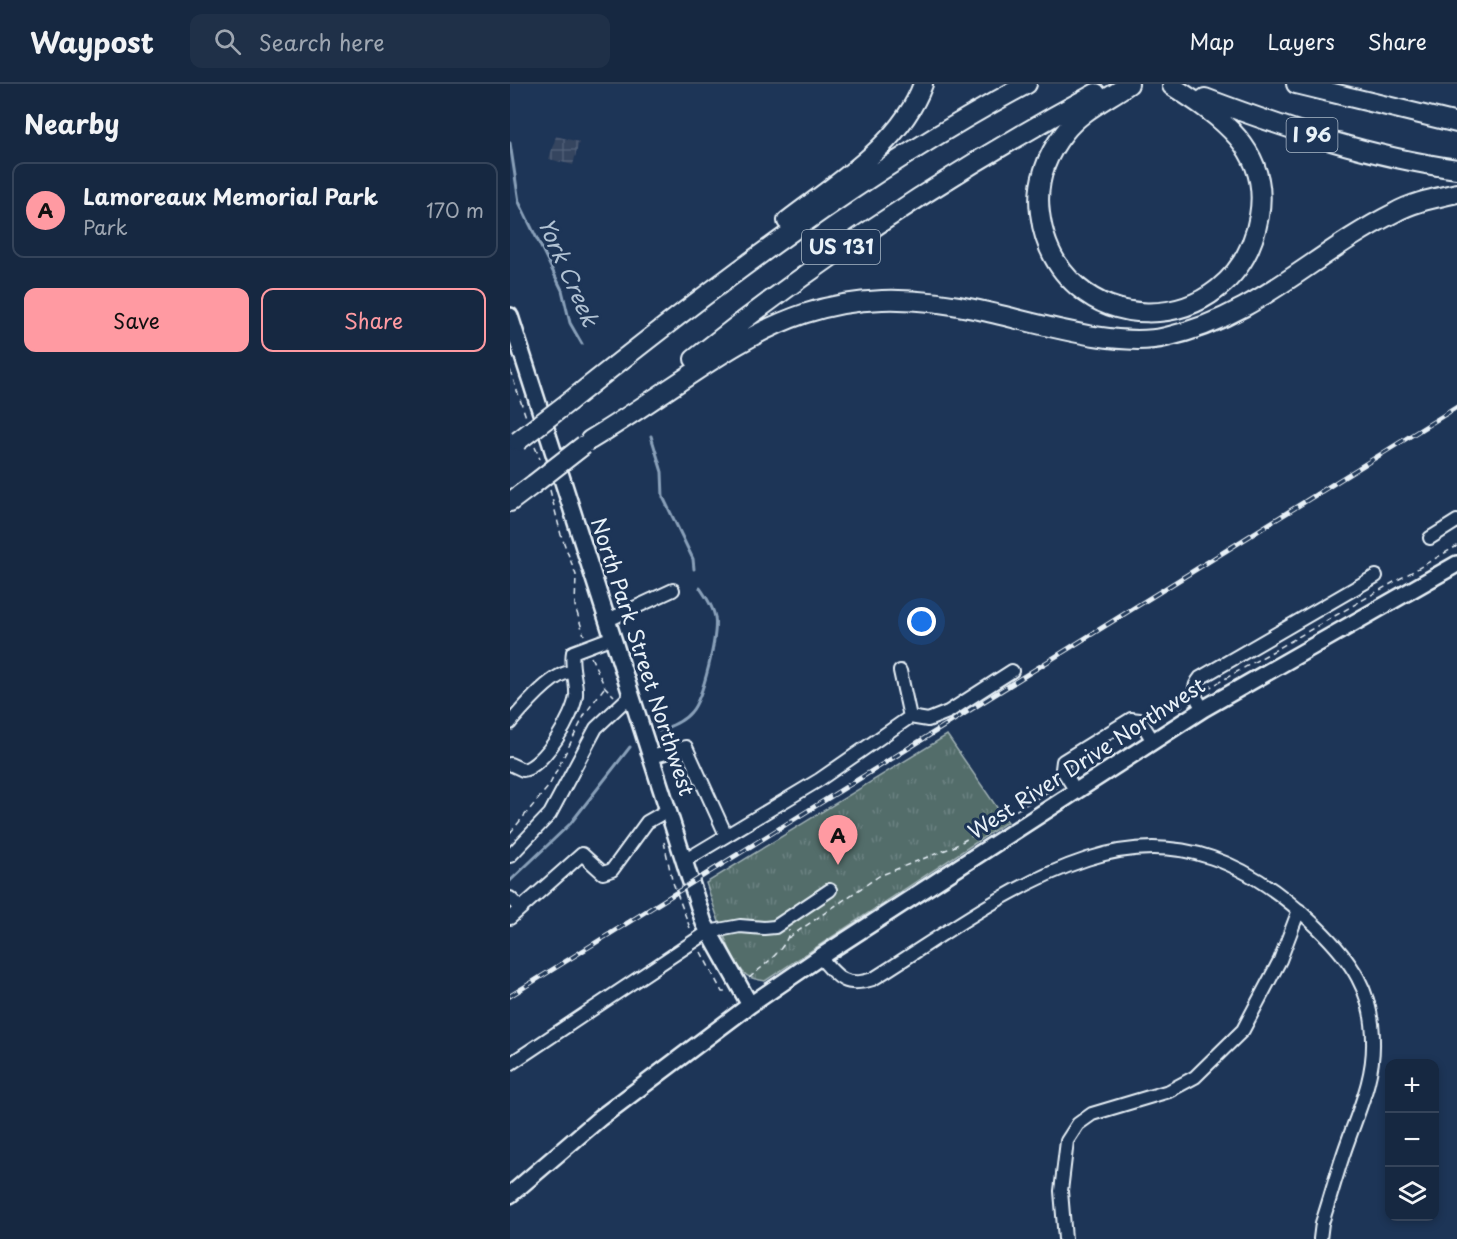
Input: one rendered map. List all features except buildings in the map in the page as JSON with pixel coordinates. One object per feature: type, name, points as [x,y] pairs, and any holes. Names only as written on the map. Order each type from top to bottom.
[{"type":"highway","points":[[707,293],[752,249],[887,139],[908,114],[923,84]]},
{"type":"highway","name":"US 131","points":[[521,443],[570,401],[707,293],[860,184],[1027,84]]},
{"type":"highway","name":"US 131","points":[[510,502],[541,485],[587,443],[768,300],[881,219],[972,162],[1113,84]]},
{"type":"highway","points":[[1129,84],[1080,116],[1055,144],[1043,171],[1040,209],[1048,246],[1076,285],[1109,305],[1150,313],[1190,306],[1228,282],[1250,248],[1260,211],[1257,175],[1243,143],[1222,119],[1169,85]]},
{"type":"highway","name":"I 96","points":[[1296,84],[1457,123]]},
{"type":"highway","name":"I 96","points":[[1169,85],[1310,135],[1371,152],[1457,169]]},
{"type":"highway","points":[[587,443],[750,336],[814,309],[855,300],[895,298],[935,301],[1094,335],[1130,339],[1163,338],[1224,320],[1395,212],[1457,193]]},
{"type":"main road","name":"North Park Street Northwest","points":[[510,316],[708,932],[750,1005]]},
{"type":"main road","name":"West River Drive Northwest","points":[[510,1195],[600,1119],[750,1005],[1072,785],[1152,741],[1199,703],[1457,564]]},
{"type":"street","points":[[1430,538],[1457,521]]},
{"type":"street","points":[[1199,703],[1195,686],[1200,678],[1376,576]]},
{"type":"street","points":[[608,620],[674,590]]},
{"type":"street","points":[[510,764],[523,770],[533,767],[567,724],[576,695],[573,652],[614,637]]},
{"type":"street","points":[[684,861],[819,780],[910,717],[928,720],[948,712],[1012,670]]},
{"type":"street","points":[[900,671],[910,717]]},
{"type":"street","points":[[510,723],[522,708],[563,673],[573,672]]},
{"type":"street","points":[[510,856],[550,814],[596,728],[632,694]]},
{"type":"street","points":[[1072,785],[1062,769],[1063,761],[1131,719],[1140,720],[1152,741]]},
{"type":"street","points":[[652,757],[686,747],[726,835]]},
{"type":"street","points":[[510,918],[582,854],[603,873],[612,870],[647,822],[668,810]]},
{"type":"street","points":[[820,957],[833,972],[848,983],[860,983],[873,979],[1019,888],[1086,859],[1133,848],[1177,850],[1207,856],[1260,879],[1299,910],[1344,954],[1363,987],[1371,1010],[1373,1041],[1367,1090],[1322,1223],[1320,1239]]},
{"type":"street","points":[[510,1064],[708,932],[740,926],[775,927],[830,890]]},
{"type":"street","points":[[510,898],[520,908]]},
{"type":"street","points":[[1065,1239],[1061,1191],[1067,1141],[1078,1124],[1092,1114],[1169,1091],[1195,1077],[1243,1030],[1280,960],[1299,910]]},
{"type":"path","points":[[510,370],[527,421]]},
{"type":"path","points":[[521,443],[541,464]]},
{"type":"path","points":[[510,833],[545,792],[585,714],[605,687],[595,670],[575,606],[576,575],[541,485]]},
{"type":"path","points":[[1176,711],[1199,703],[1457,546]]},
{"type":"path","points":[[788,938],[879,876],[953,847],[1072,785]]},
{"type":"shaded area","points":[[556,136],[579,142],[573,165],[549,159]]},
{"type":"green space","points":[[947,735],[1007,822],[765,981],[745,974],[731,953],[706,883]]},
{"type":"waterway","name":"York Creek","points":[[510,143],[519,202],[562,290],[570,323],[582,344]]},
{"type":"waterway","name":"York Creek","points":[[651,436],[662,472],[663,497],[693,559],[694,569]]},
{"type":"waterway","name":"York Creek","points":[[659,731],[680,721],[691,712],[705,681],[714,638],[715,617],[711,605],[700,588]]},
{"type":"waterway","name":"York Creek","points":[[510,881],[570,824],[630,747]]},
{"type":"railway","points":[[510,996],[1457,407]]},
{"type":"place","name":"Lamoreaux Memorial Park","points":[[838,865]]}]
